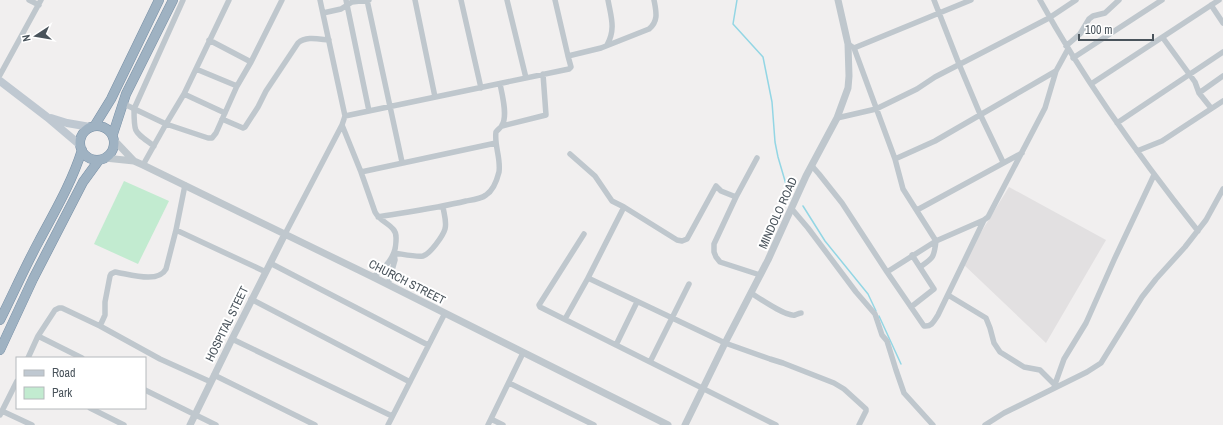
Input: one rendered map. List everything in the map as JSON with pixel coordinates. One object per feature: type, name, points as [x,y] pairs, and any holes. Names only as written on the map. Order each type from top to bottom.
[{"type":"highway","points":[[0,320],[32,254],[70,183],[78,162],[81,147],[80,140],[82,135],[85,130],[92,126],[111,99],[159,0]]},
{"type":"highway","points":[[0,350],[33,280],[80,189],[91,170],[113,150],[113,137],[122,103],[173,0]]},
{"type":"highway","points":[[92,126],[105,127],[113,137]]},
{"type":"highway","points":[[81,147],[89,158],[102,159]]},
{"type":"main road","points":[[0,81],[47,117],[81,147]]},
{"type":"main road","points":[[47,117],[68,123],[92,126]]},
{"type":"street","points":[[0,75],[40,2],[29,0]]},
{"type":"street","points":[[154,146],[136,132],[134,127],[134,108],[183,0]]},
{"type":"street","points":[[143,165],[184,94],[229,0]]},
{"type":"street","points":[[122,103],[166,124],[212,138],[216,134],[237,86],[252,62],[282,0]]},
{"type":"street","points":[[285,234],[342,125],[345,116],[320,0]]},
{"type":"street","points":[[323,13],[341,9],[347,2],[368,0],[402,162]]},
{"type":"street","points":[[415,0],[435,97]]},
{"type":"street","points":[[461,0],[481,88]]},
{"type":"street","points":[[507,0],[526,78]]},
{"type":"street","points":[[345,116],[570,68],[555,0]]},
{"type":"street","points":[[606,46],[613,31],[608,0]]},
{"type":"street","points":[[568,56],[601,48],[649,30],[656,20],[654,0]]},
{"type":"street","name":"MINDOLO ROAD","points":[[685,425],[702,388],[771,255],[812,166],[837,118],[848,88],[851,46],[838,0]]},
{"type":"street","points":[[934,0],[980,114],[1003,162]]},
{"type":"street","points":[[920,267],[932,259],[936,241],[904,189],[895,159],[851,46],[971,0]]},
{"type":"street","points":[[1040,0],[1073,58],[1117,123],[1154,175],[1198,231]]},
{"type":"street","points":[[837,118],[876,109],[917,89],[959,64],[1049,18],[1076,0]]},
{"type":"street","points":[[812,166],[842,202],[924,326],[928,327],[938,315],[984,220],[990,214],[1045,108],[1056,71],[1067,47],[1084,29],[1089,19],[1093,16],[1105,13],[1119,0]]},
{"type":"street","points":[[1073,58],[1162,0]]},
{"type":"street","points":[[1091,84],[1219,0]]},
{"type":"street","points":[[347,2],[369,111]]},
{"type":"street","points":[[1211,5],[1223,23]]},
{"type":"street","points":[[1162,38],[1194,82],[1199,93],[1211,108]]},
{"type":"street","points":[[222,119],[239,127],[245,127],[266,91],[298,43],[307,39],[329,40]]},
{"type":"street","points":[[209,40],[252,62]]},
{"type":"street","points":[[1117,123],[1223,52]]},
{"type":"street","points":[[196,69],[237,86]]},
{"type":"street","points":[[895,159],[934,141],[1056,71]]},
{"type":"street","points":[[502,126],[546,116],[543,74]]},
{"type":"street","points":[[1199,93],[1223,76]]},
{"type":"street","points":[[378,217],[443,207],[485,196],[491,191],[496,183],[499,171],[496,132],[502,126],[504,119],[500,84]]},
{"type":"street","points":[[184,94],[225,113]]},
{"type":"street","points":[[1137,151],[1162,141],[1223,101]]},
{"type":"street","points":[[342,125],[375,212],[378,217],[395,231],[395,260],[388,284]]},
{"type":"street","points":[[113,137],[134,161]]},
{"type":"street","points":[[361,172],[496,143]]},
{"type":"street","points":[[917,210],[1022,152]]},
{"type":"street","points":[[570,154],[595,176],[612,202],[624,207],[677,240],[682,241],[686,239],[716,186],[721,191],[736,197]]},
{"type":"street","points":[[757,158],[736,197],[714,244],[714,252],[720,262],[760,275]]},
{"type":"street","points":[[102,159],[134,161]]},
{"type":"street","name":"CHURCH STREET","points":[[134,161],[388,284],[668,425]]},
{"type":"street","points":[[1055,386],[1064,359],[1086,323],[1154,175]]},
{"type":"street","points":[[100,326],[105,314],[105,302],[111,274],[116,272],[148,277],[160,276],[164,273],[176,230],[185,185]]},
{"type":"street","points":[[985,425],[1004,413],[1055,386],[1087,372],[1101,363],[1142,297],[1198,231],[1206,220],[1223,189]]},
{"type":"street","points":[[394,253],[420,256],[427,254],[445,229],[443,207]]},
{"type":"street","points":[[565,319],[588,278],[624,207]]},
{"type":"street","points":[[792,208],[856,292],[875,314],[904,393],[933,425]]},
{"type":"street","points":[[887,272],[936,241],[984,220]]},
{"type":"street","points":[[176,230],[266,272]]},
{"type":"street","name":"HOSPITAL STEET","points":[[190,425],[212,378],[285,234]]},
{"type":"street","points":[[584,234],[539,305],[776,425]]},
{"type":"street","points":[[372,277],[384,267],[394,253]]},
{"type":"street","points":[[911,307],[934,289],[912,256]]},
{"type":"street","points":[[270,263],[428,345]]},
{"type":"street","points":[[588,278],[725,343],[783,362],[840,386],[866,409],[859,425]]},
{"type":"street","points":[[650,362],[689,284]]},
{"type":"street","points":[[751,293],[779,310],[791,315],[801,313]]},
{"type":"street","points":[[948,295],[986,318],[994,343],[1000,352],[1024,367],[1040,370],[1055,386]]},
{"type":"street","points":[[251,300],[410,382]]},
{"type":"street","points":[[616,345],[637,302]]},
{"type":"street","points":[[28,357],[38,336],[55,310],[62,308],[100,326],[160,359],[212,378],[315,425]]},
{"type":"street","points":[[388,425],[445,313]]},
{"type":"street","points":[[38,336],[80,357]]},
{"type":"street","points":[[232,339],[392,416]]},
{"type":"street","points":[[488,425],[523,353]]},
{"type":"street","points":[[16,383],[1,413],[32,425]]},
{"type":"street","points":[[509,383],[594,425]]},
{"type":"street","points":[[146,390],[216,425]]},
{"type":"street","points":[[92,409],[124,425]]},
{"type":"street","points":[[491,419],[503,425]]},
{"type":"shaded area","points":[[1009,187],[1106,240],[1046,343],[962,263]]},
{"type":"green space","points":[[124,181],[169,201],[138,264],[94,244]]},
{"type":"waterway","points":[[737,0],[733,24],[763,57],[772,102],[775,142],[790,198]]},
{"type":"waterway","points":[[803,206],[825,241],[868,294],[876,311]]},
{"type":"waterway","points":[[879,316],[901,364]]}]
